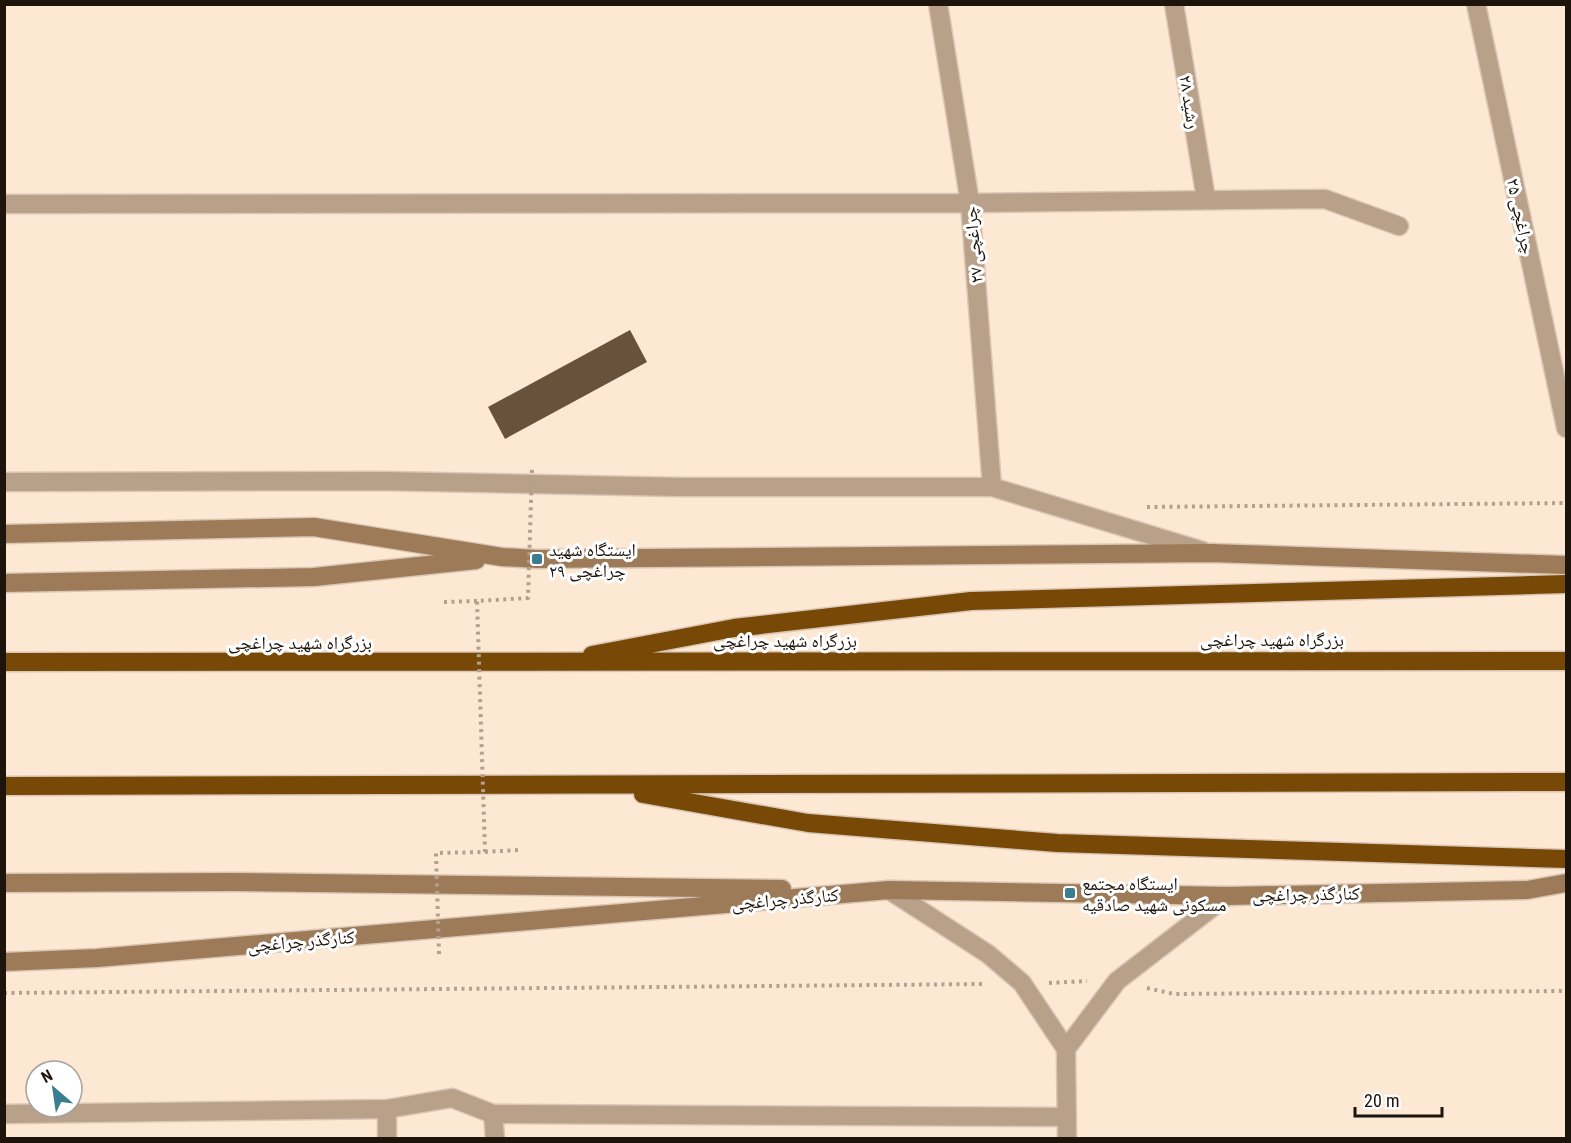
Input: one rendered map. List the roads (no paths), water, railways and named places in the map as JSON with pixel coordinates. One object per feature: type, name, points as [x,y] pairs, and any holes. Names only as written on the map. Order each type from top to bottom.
[{"type":"highway","points":[[545,663],[734,628],[972,601],[1566,584]]},
{"type":"highway","name":"بزرگراه شهید چراغچی","points":[[4,662],[545,663],[994,659],[1566,661]]},
{"type":"highway","points":[[4,786],[1566,782]]},
{"type":"highway","points":[[594,786],[808,823],[1057,843],[1566,859]]},
{"type":"main road","points":[[4,534],[314,527],[502,557],[548,559],[1211,553],[1566,565]]},
{"type":"main road","points":[[4,583],[314,577],[502,557]]},
{"type":"main road","points":[[4,883],[234,882],[889,890]]},
{"type":"main road","name":"کنارگذر چراغچی","points":[[4,962],[97,958],[889,890],[1227,896],[1527,890],[1566,883]]},
{"type":"street","name":"چراغچی ۲۷","points":[[938,4],[970,203],[992,487]]},
{"type":"street","name":"رشید ۲۸","points":[[1174,4],[1206,199]]},
{"type":"street","name":"چراغچی ۲۵","points":[[1476,4],[1566,428]]},
{"type":"street","points":[[4,204],[970,203],[1325,199],[1399,226]]},
{"type":"street","points":[[4,482],[381,481],[679,487],[992,487],[1211,553]]},
{"type":"street","points":[[889,890],[988,954],[1022,983],[1066,1049],[1067,1138]]},
{"type":"street","points":[[1066,1049],[1117,981],[1227,896]]},
{"type":"street","points":[[4,1114],[387,1109],[452,1098],[493,1114],[1067,1117]]},
{"type":"street","points":[[387,1109],[387,1138]]},
{"type":"street","points":[[493,1114],[495,1138]]},
{"type":"place","name":"ایستگاه شهید چراغچی ۲۹","points":[[537,559]]},
{"type":"place","name":"ایستگاه مجتمع مسکونی شهید صادقیه","points":[[1070,893]]}]
